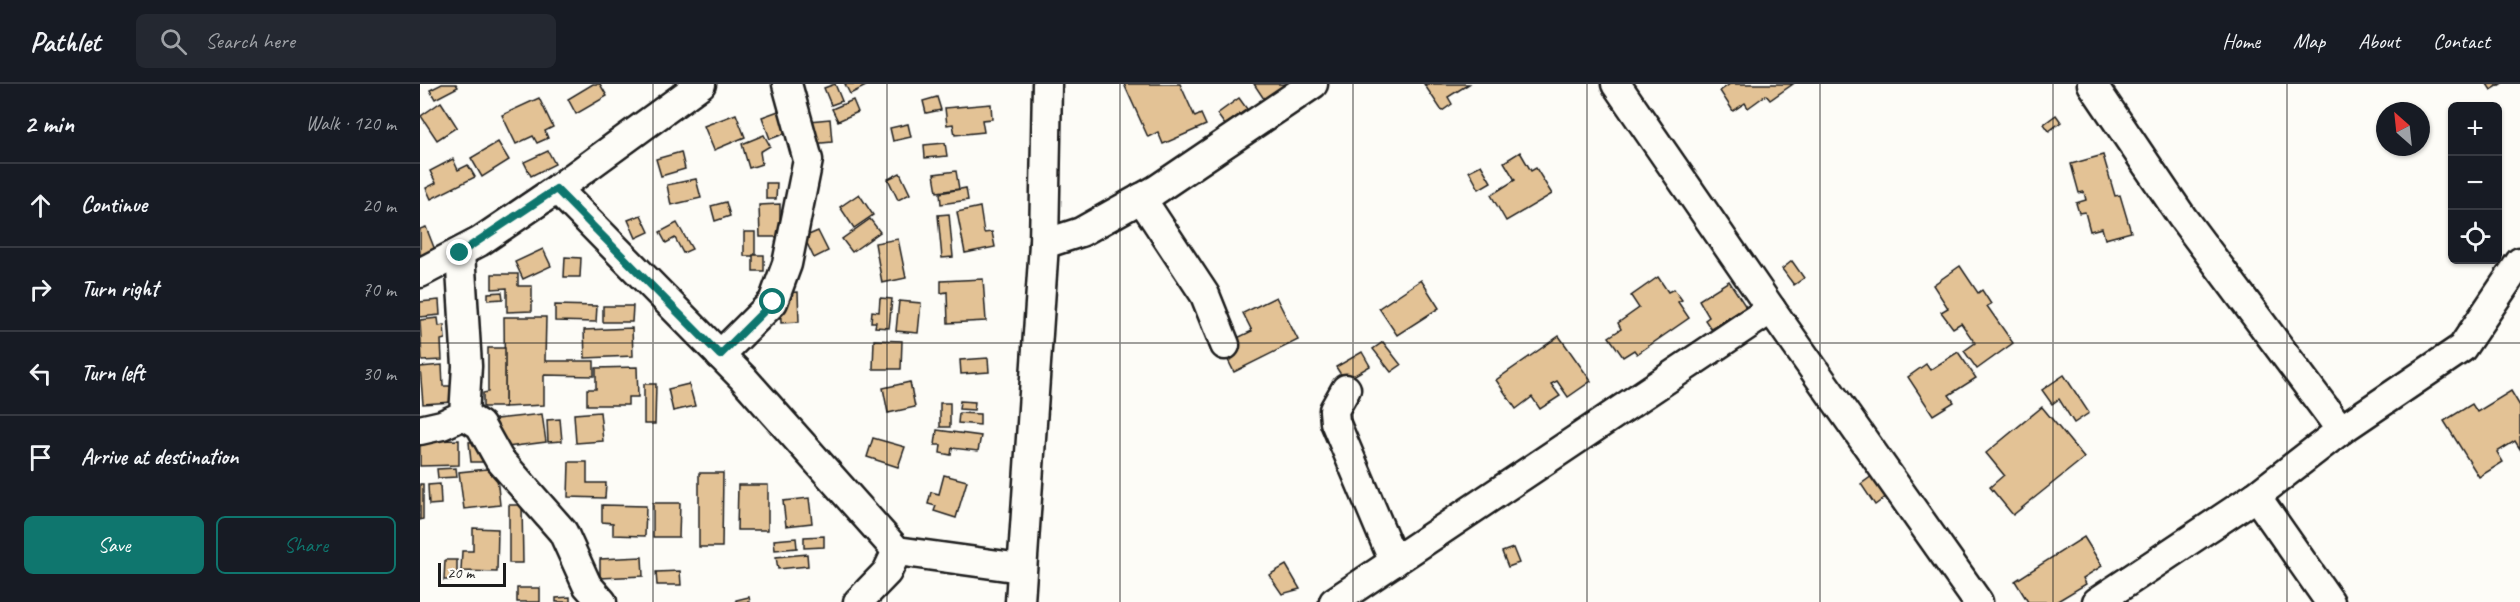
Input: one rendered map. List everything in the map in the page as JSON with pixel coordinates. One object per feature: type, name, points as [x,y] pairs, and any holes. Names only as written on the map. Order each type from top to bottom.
[{"type":"street","points":[[420,273],[460,253],[556,189],[701,84]]},
{"type":"street","points":[[720,355],[773,302],[787,264],[808,160],[787,84]]},
{"type":"street","points":[[1020,602],[1044,244],[1047,84]]},
{"type":"street","points":[[1044,244],[1081,232],[1141,198],[1313,84]]},
{"type":"street","points":[[1616,84],[1771,309],[1978,602]]},
{"type":"street","points":[[2092,84],[2182,217],[2341,430]]},
{"type":"street","points":[[556,189],[720,355],[897,551],[1021,568]]},
{"type":"street","points":[[1141,198],[1205,295],[1225,345]]},
{"type":"street","points":[[460,253],[467,366],[464,415]]},
{"type":"street","points":[[2097,602],[2256,496],[2341,430],[2462,348],[2520,262]]},
{"type":"street","points":[[1334,602],[1771,309]]},
{"type":"street","points":[[1346,389],[1334,410],[1335,422],[1394,562]]},
{"type":"street","points":[[420,430],[442,425],[464,415]]},
{"type":"street","points":[[464,415],[480,425],[499,459],[563,532],[587,585],[602,602]]},
{"type":"street","points":[[2256,496],[2330,602]]},
{"type":"street","points":[[858,602],[887,573],[897,551]]},
{"type":"building","points":[[442,84],[456,84],[458,87],[435,99],[430,90]]},
{"type":"building","points":[[593,84],[600,84],[607,96],[576,114],[568,99]]},
{"type":"building","points":[[835,84],[842,101],[831,105],[824,88]]},
{"type":"building","points":[[845,84],[865,84],[866,86],[850,94]]},
{"type":"building","points":[[1124,84],[1180,84],[1195,117],[1201,114],[1206,125],[1163,144],[1158,132],[1148,137]]},
{"type":"building","points":[[1254,84],[1287,84],[1264,99]]},
{"type":"building","points":[[1424,84],[1469,84],[1448,97],[1452,104],[1442,111]]},
{"type":"building","points":[[1730,84],[1793,84],[1770,100],[1766,95],[1748,108],[1745,103],[1733,111],[1720,91]]},
{"type":"building","points":[[2487,84],[2501,84],[2491,90]]},
{"type":"building","points":[[937,97],[941,110],[926,113],[923,101]]},
{"type":"building","points":[[539,98],[553,127],[545,131],[548,138],[537,143],[533,136],[516,144],[502,115]]},
{"type":"building","points":[[1239,98],[1247,109],[1225,125],[1217,114]]},
{"type":"building","points":[[853,100],[858,112],[838,121],[832,109]]},
{"type":"building","points":[[441,102],[457,127],[437,140],[421,116]]},
{"type":"building","points":[[991,104],[992,119],[982,120],[984,132],[955,135],[953,124],[947,125],[945,108]]},
{"type":"building","points":[[784,109],[792,131],[770,139],[762,117]]},
{"type":"building","points":[[736,114],[745,137],[714,150],[704,126]]},
{"type":"building","points":[[2056,115],[2061,122],[2049,131],[2044,124]]},
{"type":"building","points":[[830,119],[832,142],[811,144],[809,121]]},
{"type":"building","points":[[908,124],[911,137],[893,141],[890,128]]},
{"type":"building","points":[[764,135],[770,146],[760,152],[762,164],[749,168],[742,144]]},
{"type":"building","points":[[498,142],[509,160],[482,177],[471,158]]},
{"type":"building","points":[[945,143],[947,156],[925,158],[924,145]]},
{"type":"building","points":[[548,151],[555,164],[531,176],[524,162]]},
{"type":"building","points":[[681,152],[685,169],[661,176],[656,159]]},
{"type":"building","points":[[1520,152],[1531,171],[1536,168],[1552,194],[1506,221],[1491,195],[1515,180],[1504,162]]},
{"type":"building","points":[[2103,155],[2115,196],[2120,195],[2131,232],[2105,239],[2102,228],[2090,231],[2085,212],[2079,213],[2076,203],[2086,200],[2084,192],[2079,193],[2071,164]]},
{"type":"building","points":[[453,159],[458,170],[468,165],[475,177],[431,199],[426,188],[436,183],[430,171]]},
{"type":"building","points":[[1481,165],[1491,182],[1479,189],[1469,171]]},
{"type":"building","points":[[956,171],[959,189],[937,192],[934,174]]},
{"type":"building","points":[[900,173],[910,194],[898,200],[888,179]]},
{"type":"building","points":[[696,179],[701,198],[671,205],[667,185]]},
{"type":"building","points":[[766,183],[777,183],[776,199],[766,199]]},
{"type":"building","points":[[966,188],[968,200],[941,204],[940,193]]},
{"type":"building","points":[[859,194],[873,215],[854,228],[840,207]]},
{"type":"building","points":[[726,202],[730,216],[715,221],[711,206]]},
{"type":"building","points":[[780,204],[780,237],[760,237],[759,205]]},
{"type":"building","points":[[980,207],[984,233],[992,232],[995,247],[965,253],[957,212]]},
{"type":"building","points":[[949,214],[953,257],[942,258],[938,215]]},
{"type":"building","points":[[641,215],[649,232],[636,238],[628,220]]},
{"type":"building","points":[[870,219],[880,232],[852,252],[842,239]]},
{"type":"building","points":[[677,223],[692,249],[683,253],[675,238],[666,243],[660,232]]},
{"type":"building","points":[[426,227],[435,250],[420,256],[420,229]]},
{"type":"building","points":[[818,231],[828,251],[814,258],[804,237]]},
{"type":"building","points":[[744,232],[755,232],[755,256],[744,256]]},
{"type":"building","points":[[898,239],[906,278],[882,283],[875,243]]},
{"type":"building","points":[[543,249],[551,266],[523,279],[515,262]]},
{"type":"building","points":[[753,255],[764,255],[764,271],[753,271]]},
{"type":"building","points":[[565,257],[581,258],[580,277],[564,277]]},
{"type":"building","points":[[1792,261],[1804,278],[1794,285],[1782,269]]},
{"type":"building","points":[[1960,266],[1978,293],[1982,290],[1991,304],[1987,306],[2013,343],[1977,369],[1964,351],[1975,343],[1961,323],[1953,328],[1941,312],[1948,308],[1933,285]]},
{"type":"building","points":[[492,274],[518,274],[518,286],[532,286],[532,311],[507,312],[507,288],[492,289]]},
{"type":"building","points":[[1658,277],[1668,292],[1674,289],[1682,300],[1678,302],[1689,318],[1637,354],[1634,350],[1623,357],[1609,337],[1621,329],[1618,323],[1639,308],[1631,296]]},
{"type":"building","points":[[983,279],[986,321],[948,323],[947,292],[941,293],[941,281]]},
{"type":"building","points":[[1421,280],[1439,308],[1397,335],[1379,308]]},
{"type":"building","points":[[1729,281],[1746,307],[1711,329],[1705,320],[1709,317],[1699,300]]},
{"type":"building","points":[[502,292],[503,299],[488,300],[488,293]]},
{"type":"building","points":[[798,292],[799,322],[781,323],[780,293]]},
{"type":"building","points":[[1276,297],[1298,340],[1234,372],[1227,358],[1227,343],[1252,331],[1243,313]]},
{"type":"building","points":[[880,298],[892,299],[889,328],[875,327],[876,322],[871,322],[872,311],[879,312]]},
{"type":"building","points":[[439,300],[440,315],[420,317],[420,302]]},
{"type":"building","points":[[899,301],[921,303],[918,333],[896,331]]},
{"type":"building","points":[[555,305],[597,306],[596,322],[555,321]]},
{"type":"building","points":[[603,306],[633,306],[632,322],[603,322]]},
{"type":"building","points":[[504,317],[546,317],[545,361],[594,361],[594,376],[544,375],[544,405],[505,407]]},
{"type":"building","points":[[438,318],[439,326],[444,325],[445,339],[441,340],[442,360],[422,361],[420,320]]},
{"type":"building","points":[[632,328],[633,356],[585,358],[584,330]]},
{"type":"building","points":[[1559,336],[1591,381],[1568,397],[1557,381],[1551,384],[1560,396],[1540,409],[1532,397],[1516,409],[1496,380]]},
{"type":"building","points":[[874,340],[902,341],[901,369],[873,369]]},
{"type":"building","points":[[1383,342],[1401,365],[1391,372],[1373,349]]},
{"type":"building","points":[[488,348],[505,348],[505,407],[483,407],[483,393],[488,392]]},
{"type":"building","points":[[1362,352],[1370,366],[1345,381],[1336,367]]},
{"type":"building","points":[[1958,352],[1976,378],[1949,395],[1954,402],[1933,415],[1908,377],[1926,364],[1930,370]]},
{"type":"building","points":[[988,358],[989,372],[961,374],[960,360]]},
{"type":"building","points":[[442,365],[443,386],[451,386],[452,402],[423,404],[420,367]]},
{"type":"building","points":[[637,367],[638,397],[628,397],[628,405],[587,405],[587,389],[596,389],[596,368]]},
{"type":"building","points":[[2064,375],[2089,413],[2074,423],[2059,399],[2052,404],[2042,390]]},
{"type":"building","points":[[910,382],[915,407],[888,413],[883,388]]},
{"type":"building","points":[[644,384],[656,384],[655,424],[644,424]]},
{"type":"building","points":[[689,384],[695,406],[673,411],[668,389]]},
{"type":"building","points":[[2511,391],[2520,406],[2520,449],[2515,441],[2497,452],[2503,462],[2479,477],[2444,421],[2472,404],[2477,412]]},
{"type":"building","points":[[960,401],[975,402],[974,410],[959,409]]},
{"type":"building","points":[[940,403],[950,403],[950,427],[940,427]]},
{"type":"building","points":[[2042,407],[2084,458],[2013,515],[1990,487],[2004,475],[1986,453]]},
{"type":"building","points":[[600,412],[603,441],[576,443],[574,414]]},
{"type":"building","points":[[959,413],[980,414],[980,425],[958,423]]},
{"type":"building","points":[[542,414],[546,442],[499,448],[496,419]]},
{"type":"building","points":[[560,419],[562,441],[548,442],[547,420]]},
{"type":"building","points":[[937,430],[981,436],[978,451],[952,448],[951,455],[940,453],[941,445],[935,445]]},
{"type":"building","points":[[873,438],[905,447],[898,467],[867,457]]},
{"type":"building","points":[[459,440],[459,465],[420,466],[420,441]]},
{"type":"building","points":[[481,441],[483,462],[471,462],[469,442]]},
{"type":"building","points":[[569,462],[587,462],[587,483],[606,483],[605,498],[568,497]]},
{"type":"building","points":[[456,468],[457,477],[438,478],[437,469]]},
{"type":"building","points":[[496,468],[500,505],[464,509],[459,472]]},
{"type":"building","points":[[699,473],[723,473],[722,547],[699,547]]},
{"type":"building","points":[[944,475],[967,481],[956,518],[934,511],[936,506],[928,504],[931,492],[939,494]]},
{"type":"building","points":[[1872,476],[1887,496],[1875,505],[1861,484]]},
{"type":"building","points":[[420,484],[423,484],[423,519],[420,520]]},
{"type":"building","points":[[440,484],[441,504],[429,505],[428,485]]},
{"type":"building","points":[[738,485],[768,485],[768,530],[737,530]]},
{"type":"building","points":[[809,498],[812,523],[786,526],[783,501]]},
{"type":"building","points":[[653,503],[680,503],[679,537],[653,537]]},
{"type":"building","points":[[509,505],[522,505],[523,563],[509,563]]},
{"type":"building","points":[[602,505],[646,506],[645,536],[613,535],[613,523],[602,522]]},
{"type":"building","points":[[473,528],[498,529],[497,572],[461,571],[462,551],[473,551]]},
{"type":"building","points":[[824,536],[824,547],[804,548],[804,537]]},
{"type":"building","points":[[2084,537],[2102,566],[2083,578],[2086,584],[2056,602],[2028,602],[2015,581]]},
{"type":"building","points":[[796,538],[797,548],[775,550],[774,540]]},
{"type":"building","points":[[1513,548],[1519,563],[1508,567],[1502,552]]},
{"type":"building","points":[[807,554],[808,566],[778,569],[776,557]]},
{"type":"building","points":[[642,557],[643,576],[600,578],[600,559]]},
{"type":"building","points":[[445,560],[457,560],[457,580],[444,580]]},
{"type":"building","points":[[1286,565],[1300,589],[1282,594],[1269,575]]},
{"type":"building","points":[[680,571],[681,585],[657,585],[656,572]]},
{"type":"building","points":[[517,588],[540,588],[540,602],[517,602]]},
{"type":"building","points":[[570,597],[570,602],[556,602],[556,598]]},
{"type":"building","points":[[749,597],[750,602],[736,602],[736,600]]},
{"type":"route","points":[[460,253],[556,189],[720,355],[773,302]]}]
